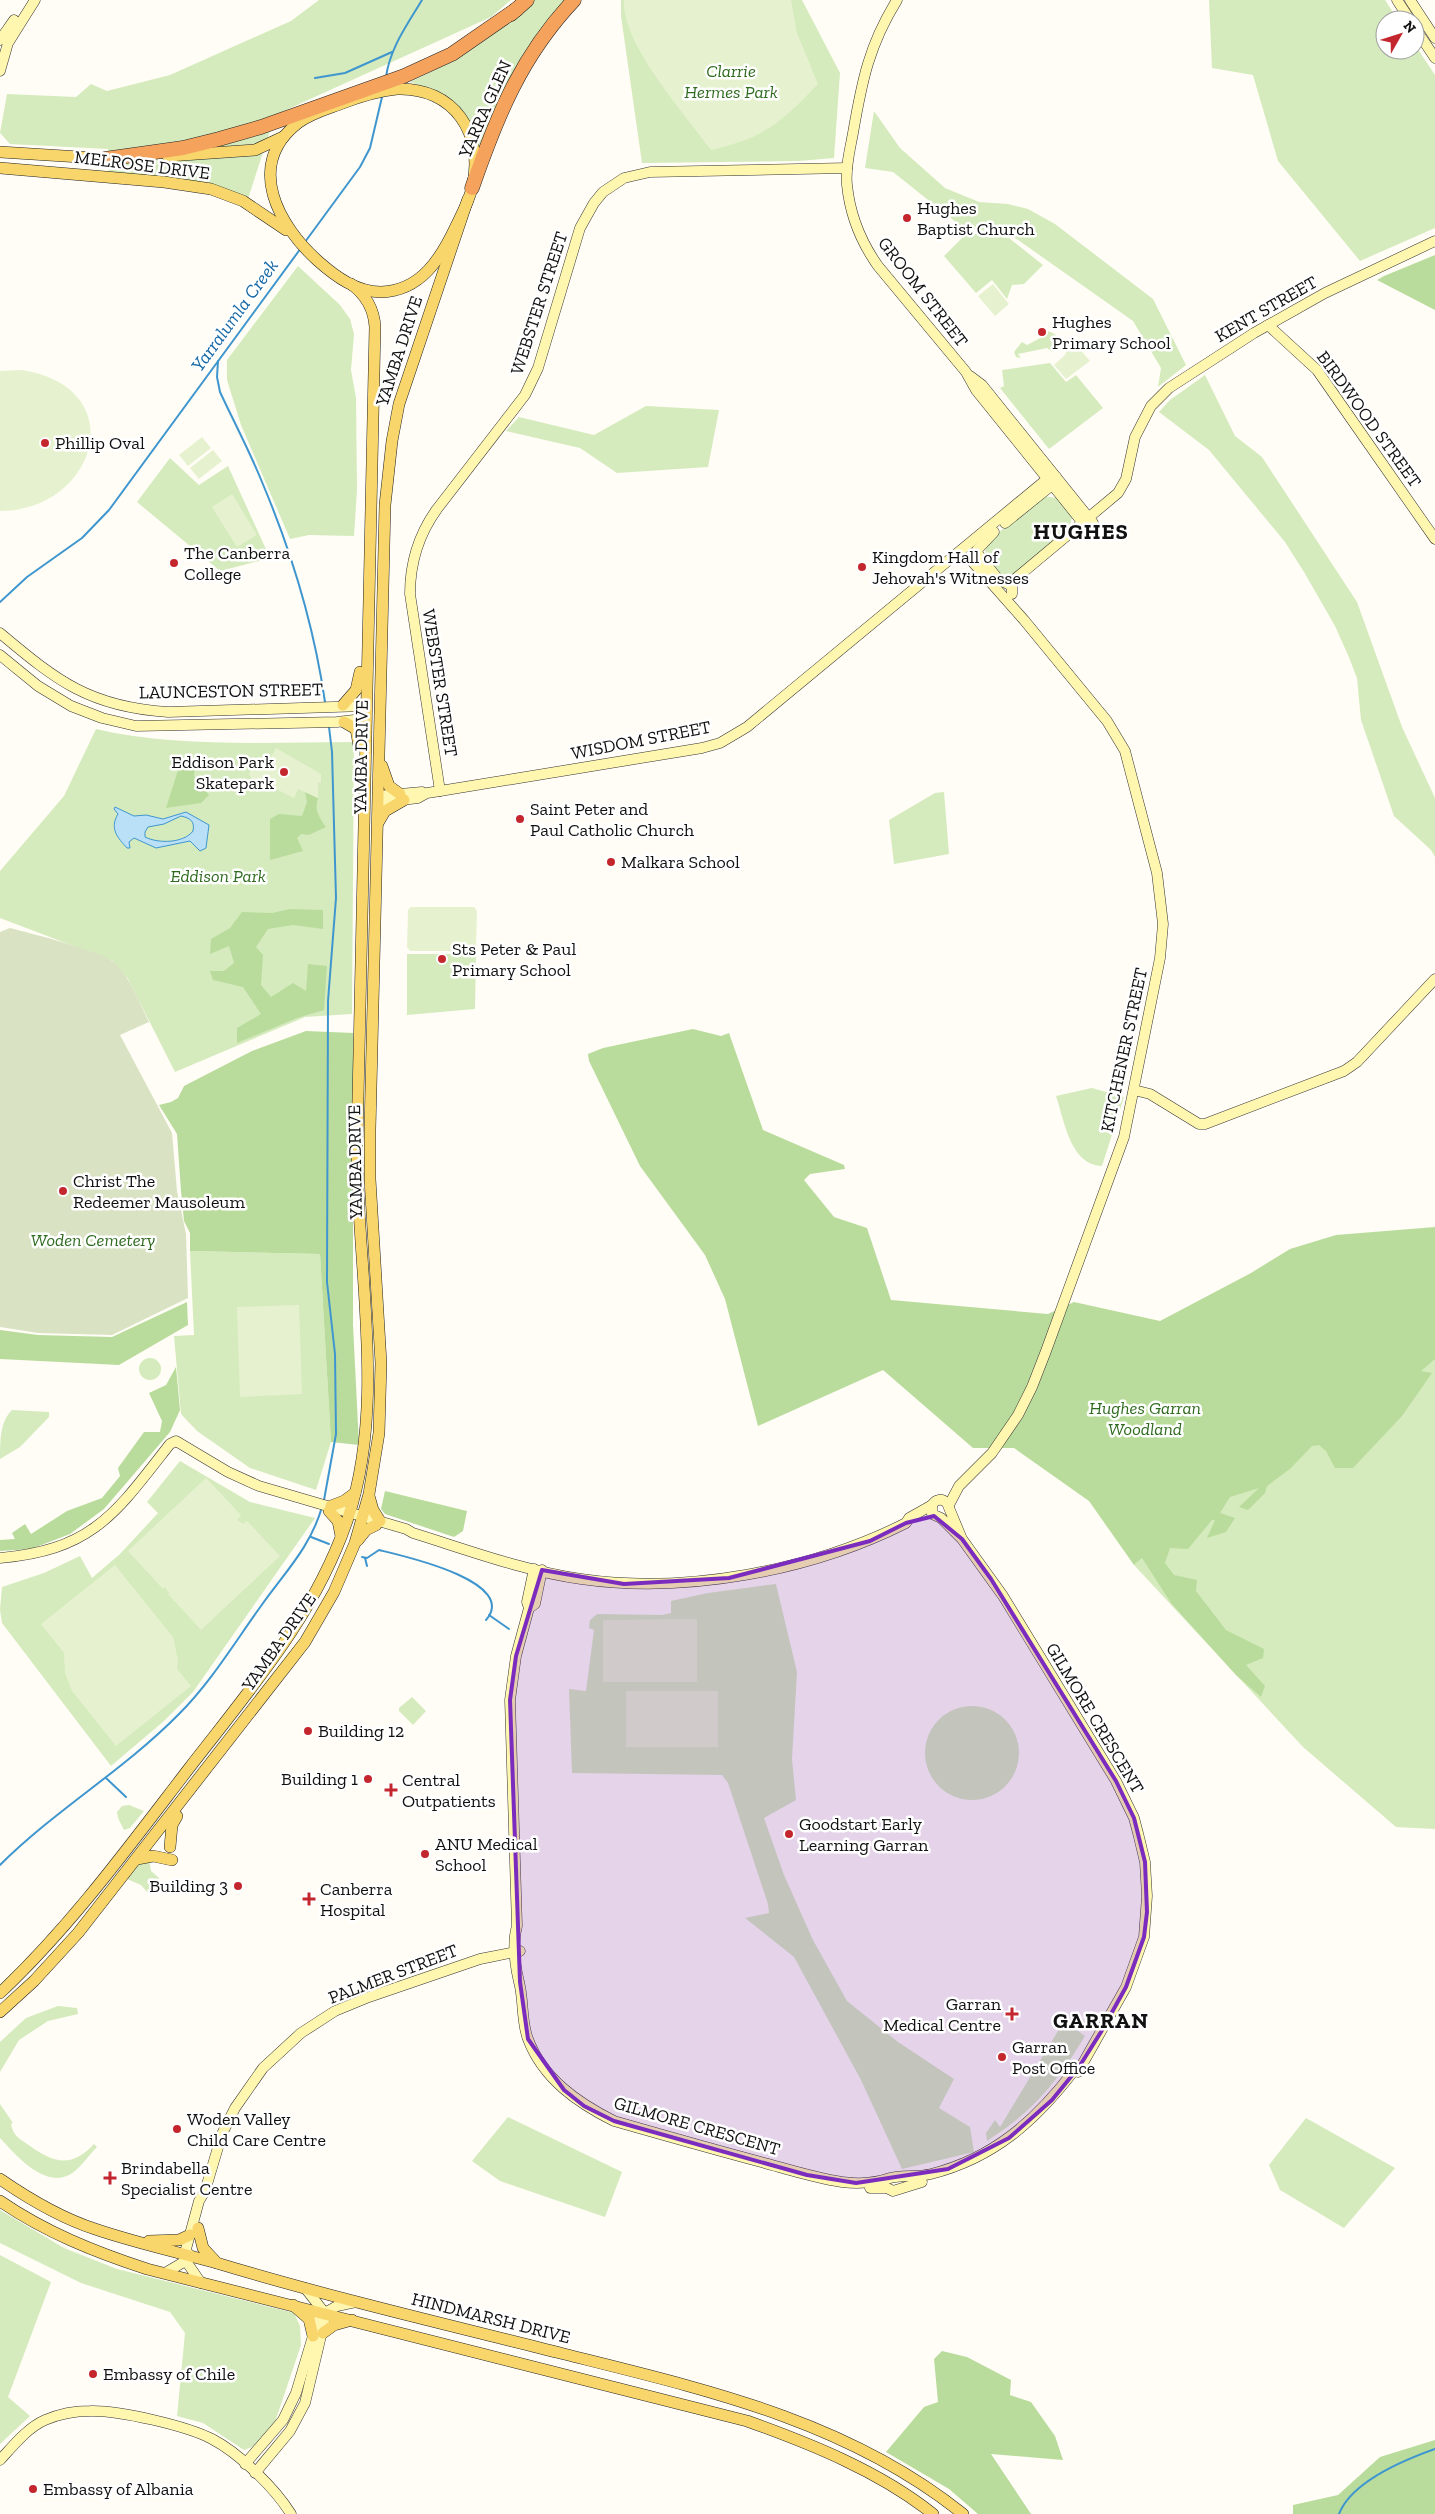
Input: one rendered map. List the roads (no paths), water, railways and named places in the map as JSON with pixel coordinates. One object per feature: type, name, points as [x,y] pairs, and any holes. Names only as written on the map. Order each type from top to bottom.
[{"type":"highway","name":"YARRA GLEN","points":[[470,194],[495,125],[517,77],[540,40],[574,0]]},
{"type":"highway","name":"YARRA GLEN","points":[[105,159],[183,148],[219,139],[404,81],[463,51],[522,4]]},
{"type":"main road","points":[[351,284],[364,290],[386,291],[407,286],[419,279],[443,253],[470,194],[475,164],[473,144],[460,116],[447,102],[404,81]]},
{"type":"main road","points":[[288,230],[274,201],[271,181],[276,154],[286,135],[298,123],[312,115],[366,93]]},
{"type":"main road","name":"MELROSE DRIVE","points":[[1,151],[105,159],[255,150],[271,145],[286,135]]},
{"type":"main road","name":"MELROSE DRIVE","points":[[0,166],[14,169],[164,182],[211,189],[252,206],[288,230],[315,258],[337,276],[351,284]]},
{"type":"main road","name":"YAMBA DRIVE","points":[[0,2012],[78,1933],[137,1860],[305,1642],[334,1592],[355,1543],[369,1494],[376,1457],[382,1401],[370,1154],[385,505],[392,441],[407,377],[470,194]]},
{"type":"main road","name":"YAMBA DRIVE","points":[[0,1993],[47,1947],[85,1903],[270,1664],[306,1612],[341,1538],[350,1514],[362,1462],[368,1382],[357,1150],[363,798],[375,327],[370,304],[351,284]]},
{"type":"main road","points":[[339,705],[352,697],[359,682],[367,636]]},
{"type":"main road","points":[[365,711],[379,710]]},
{"type":"main road","points":[[341,722],[356,729],[359,755],[364,772]]},
{"type":"main road","points":[[377,823],[386,811],[402,797],[389,786],[379,750]]},
{"type":"main road","points":[[363,798],[378,800]]},
{"type":"main road","points":[[341,1538],[338,1521],[325,1507],[344,1501],[355,1493]]},
{"type":"main road","points":[[355,1543],[366,1530],[378,1523],[369,1494]]},
{"type":"main road","points":[[170,1847],[172,1825],[185,1804],[186,1796]]},
{"type":"main road","points":[[137,1860],[153,1856],[172,1860]]},
{"type":"main road","name":"HINDMARSH DRIVE","points":[[0,2178],[28,2198],[81,2224],[137,2242],[358,2302],[754,2404],[852,2445],[899,2468],[963,2514]]},
{"type":"main road","name":"HINDMARSH DRIVE","points":[[0,2201],[18,2213],[73,2242],[114,2258],[201,2283],[324,2312],[747,2421],[799,2440],[846,2461],[933,2514]]},
{"type":"main road","points":[[137,2242],[180,2240],[194,2232],[203,2248],[218,2264]]},
{"type":"main road","points":[[292,2304],[309,2319],[318,2334],[334,2325],[354,2320]]},
{"type":"street","points":[[0,71],[2,48],[28,0]]},
{"type":"street","points":[[20,16],[35,0]]},
{"type":"street","name":"GROOM STREET","points":[[897,0],[870,51],[847,168],[850,206],[866,249],[966,372],[976,390],[1088,523]]},
{"type":"street","points":[[1410,0],[1435,38]]},
{"type":"street","points":[[1425,43],[1435,58]]},
{"type":"street","name":"WEBSTER STREET","points":[[440,791],[410,594],[410,576],[415,554],[428,521],[525,395],[538,368],[580,228],[594,203],[613,184],[636,174],[668,171],[847,168]]},
{"type":"street","name":"KENT STREET","points":[[1007,590],[1088,523],[1117,503],[1125,492],[1138,434],[1151,406],[1169,388],[1268,325],[1330,290],[1435,241]]},
{"type":"street","name":"BIRDWOOD STREET","points":[[1268,325],[1310,362],[1328,384],[1435,539]]},
{"type":"street","name":"WISDOM STREET","points":[[378,800],[402,797],[417,792],[440,791],[702,748],[720,743],[747,727],[926,581],[930,581],[971,552],[1052,480]]},
{"type":"street","name":"KITCHENER STREET","points":[[0,1558],[30,1555],[68,1544],[94,1529],[124,1502],[170,1444],[176,1441],[183,1443],[228,1472],[259,1486],[538,1570],[580,1579],[624,1584],[676,1583],[729,1578],[807,1560],[870,1541],[906,1523],[913,1524],[941,1509],[950,1490],[959,1486],[1002,1440],[1032,1387],[1124,1137],[1162,936],[1162,913],[1157,873],[1125,751],[1107,721],[1024,620],[1007,590],[971,552]]},
{"type":"street","name":"LAUNCESTON STREET","points":[[0,633],[65,684],[113,705],[136,710],[168,712],[339,705],[365,711]]},
{"type":"street","name":"LAUNCESTON STREET","points":[[0,655],[52,696],[91,715],[122,723],[168,727],[341,722],[365,711]]},
{"type":"street","points":[[1134,1090],[1150,1094],[1199,1124],[1249,1108],[1344,1071],[1356,1062],[1435,979]]},
{"type":"street","name":"GILMORE CRESCENT","points":[[538,1570],[534,1604],[530,1608],[516,1656],[510,1700],[517,1926],[522,1974],[520,1982],[521,2004],[528,2039],[547,2070],[564,2090],[584,2106],[614,2121],[807,2175],[856,2183],[860,2181],[892,2184],[931,2177],[976,2164],[1018,2139],[1063,2096],[1078,2076],[1079,2067],[1126,1987],[1140,1950],[1147,1912],[1145,1862],[1134,1818],[1116,1781],[1003,1596],[941,1509]]},
{"type":"street","name":"PALMER STREET","points":[[201,2283],[188,2264],[186,2249],[194,2232],[199,2200],[205,2191],[222,2134],[235,2108],[263,2068],[300,2033],[335,2011],[369,1997],[518,1947]]},
{"type":"street","points":[[165,2273],[182,2263],[188,2256]]},
{"type":"street","points":[[305,2288],[324,2312]]},
{"type":"street","points":[[255,2473],[290,2432],[305,2403],[324,2312],[337,2306],[358,2302]]},
{"type":"street","points":[[245,2464],[283,2420],[296,2393],[318,2334]]},
{"type":"street","points":[[0,2460],[16,2443],[44,2420],[68,2413],[91,2411],[190,2429],[213,2439],[245,2464],[273,2489],[291,2514]]},
{"type":"water","points":[[115,807],[134,816],[146,815],[163,819],[186,812],[209,825],[206,848],[200,851],[190,841],[156,848],[134,838],[129,842],[130,848],[127,848],[116,833],[114,824],[118,814],[114,809]],"holes":[[[181,816],[191,820],[193,825],[193,831],[184,838],[171,841],[157,841],[145,837],[148,827],[164,824]]]},
{"type":"waterway","name":"Yarralumla Creek","points":[[386,77],[395,46],[422,0]]},
{"type":"waterway","points":[[315,78],[345,73],[392,52]]},
{"type":"waterway","name":"Yarralumla Creek","points":[[305,242],[360,167],[370,148],[382,97]]},
{"type":"waterway","name":"Yarralumla Creek","points":[[0,602],[27,577],[82,538],[109,510],[301,248]]},
{"type":"waterway","points":[[218,361],[217,377],[220,392],[273,509],[301,590],[315,646],[325,702]]},
{"type":"waterway","points":[[324,1500],[336,1434],[335,1354],[327,1282],[328,1001],[336,898],[332,752],[329,727]]},
{"type":"waterway","points":[[0,1865],[43,1826],[136,1753],[191,1702],[296,1559],[311,1535],[322,1507]]},
{"type":"waterway","points":[[311,1537],[329,1544]]},
{"type":"waterway","points":[[362,1557],[367,1558],[379,1550],[453,1572],[472,1582],[486,1593],[492,1606],[486,1620]]},
{"type":"waterway","points":[[365,1558],[367,1566]]},
{"type":"waterway","points":[[489,1615],[509,1629]]},
{"type":"waterway","points":[[106,1778],[126,1797]]},
{"type":"waterway","points":[[1339,2514],[1355,2491],[1380,2473],[1435,2449]]},
{"type":"place","name":"Hughes Baptist Church","points":[[907,218]]},
{"type":"place","name":"Hughes Primary School","points":[[1042,332]]},
{"type":"place","name":"Phillip Oval","points":[[45,443]]},
{"type":"place","name":"The Canberra College","points":[[174,563]]},
{"type":"place","name":"Kingdom Hall of Jehovah's Witnesses","points":[[862,567]]},
{"type":"place","name":"Eddison Park Skatepark","points":[[284,772]]},
{"type":"place","name":"Saint Peter and Paul Catholic Church","points":[[520,819]]},
{"type":"place","name":"Malkara School","points":[[611,862]]},
{"type":"place","name":"Sts Peter & Paul Primary School","points":[[442,959]]},
{"type":"place","name":"Christ The Redeemer Mausoleum","points":[[63,1191]]},
{"type":"place","name":"Building 12","points":[[308,1731]]},
{"type":"place","name":"Building 1","points":[[368,1779]]},
{"type":"place","name":"Central Outpatients","points":[[391,1790]]},
{"type":"place","name":"Goodstart Early Learning Garran","points":[[789,1834]]},
{"type":"place","name":"ANU Medical School","points":[[425,1854]]},
{"type":"place","name":"Building 3","points":[[238,1886]]},
{"type":"place","name":"Canberra Hospital","points":[[309,1899]]},
{"type":"place","name":"Garran Medical Centre","points":[[1012,2014]]},
{"type":"place","name":"Garran Post Office","points":[[1002,2057]]},
{"type":"place","name":"Woden Valley Child Care Centre","points":[[177,2129]]},
{"type":"place","name":"Brindabella Specialist Centre","points":[[110,2178]]},
{"type":"place","name":"Embassy of Chile","points":[[93,2374]]},
{"type":"place","name":"Embassy of Albania","points":[[33,2489]]},
{"type":"district","name":"HUGHES","points":[[1081,531]]},
{"type":"district","name":"GARRAN","points":[[1101,2020]]},
{"type":"park label","name":"Clarrie Hermes Park","points":[[731,81]]},
{"type":"park label","name":"Eddison Park","points":[[218,876]]},
{"type":"park label","name":"Woden Cemetery","points":[[93,1240]]},
{"type":"park label","name":"Hughes Garran Woodland","points":[[1145,1418]]}]
